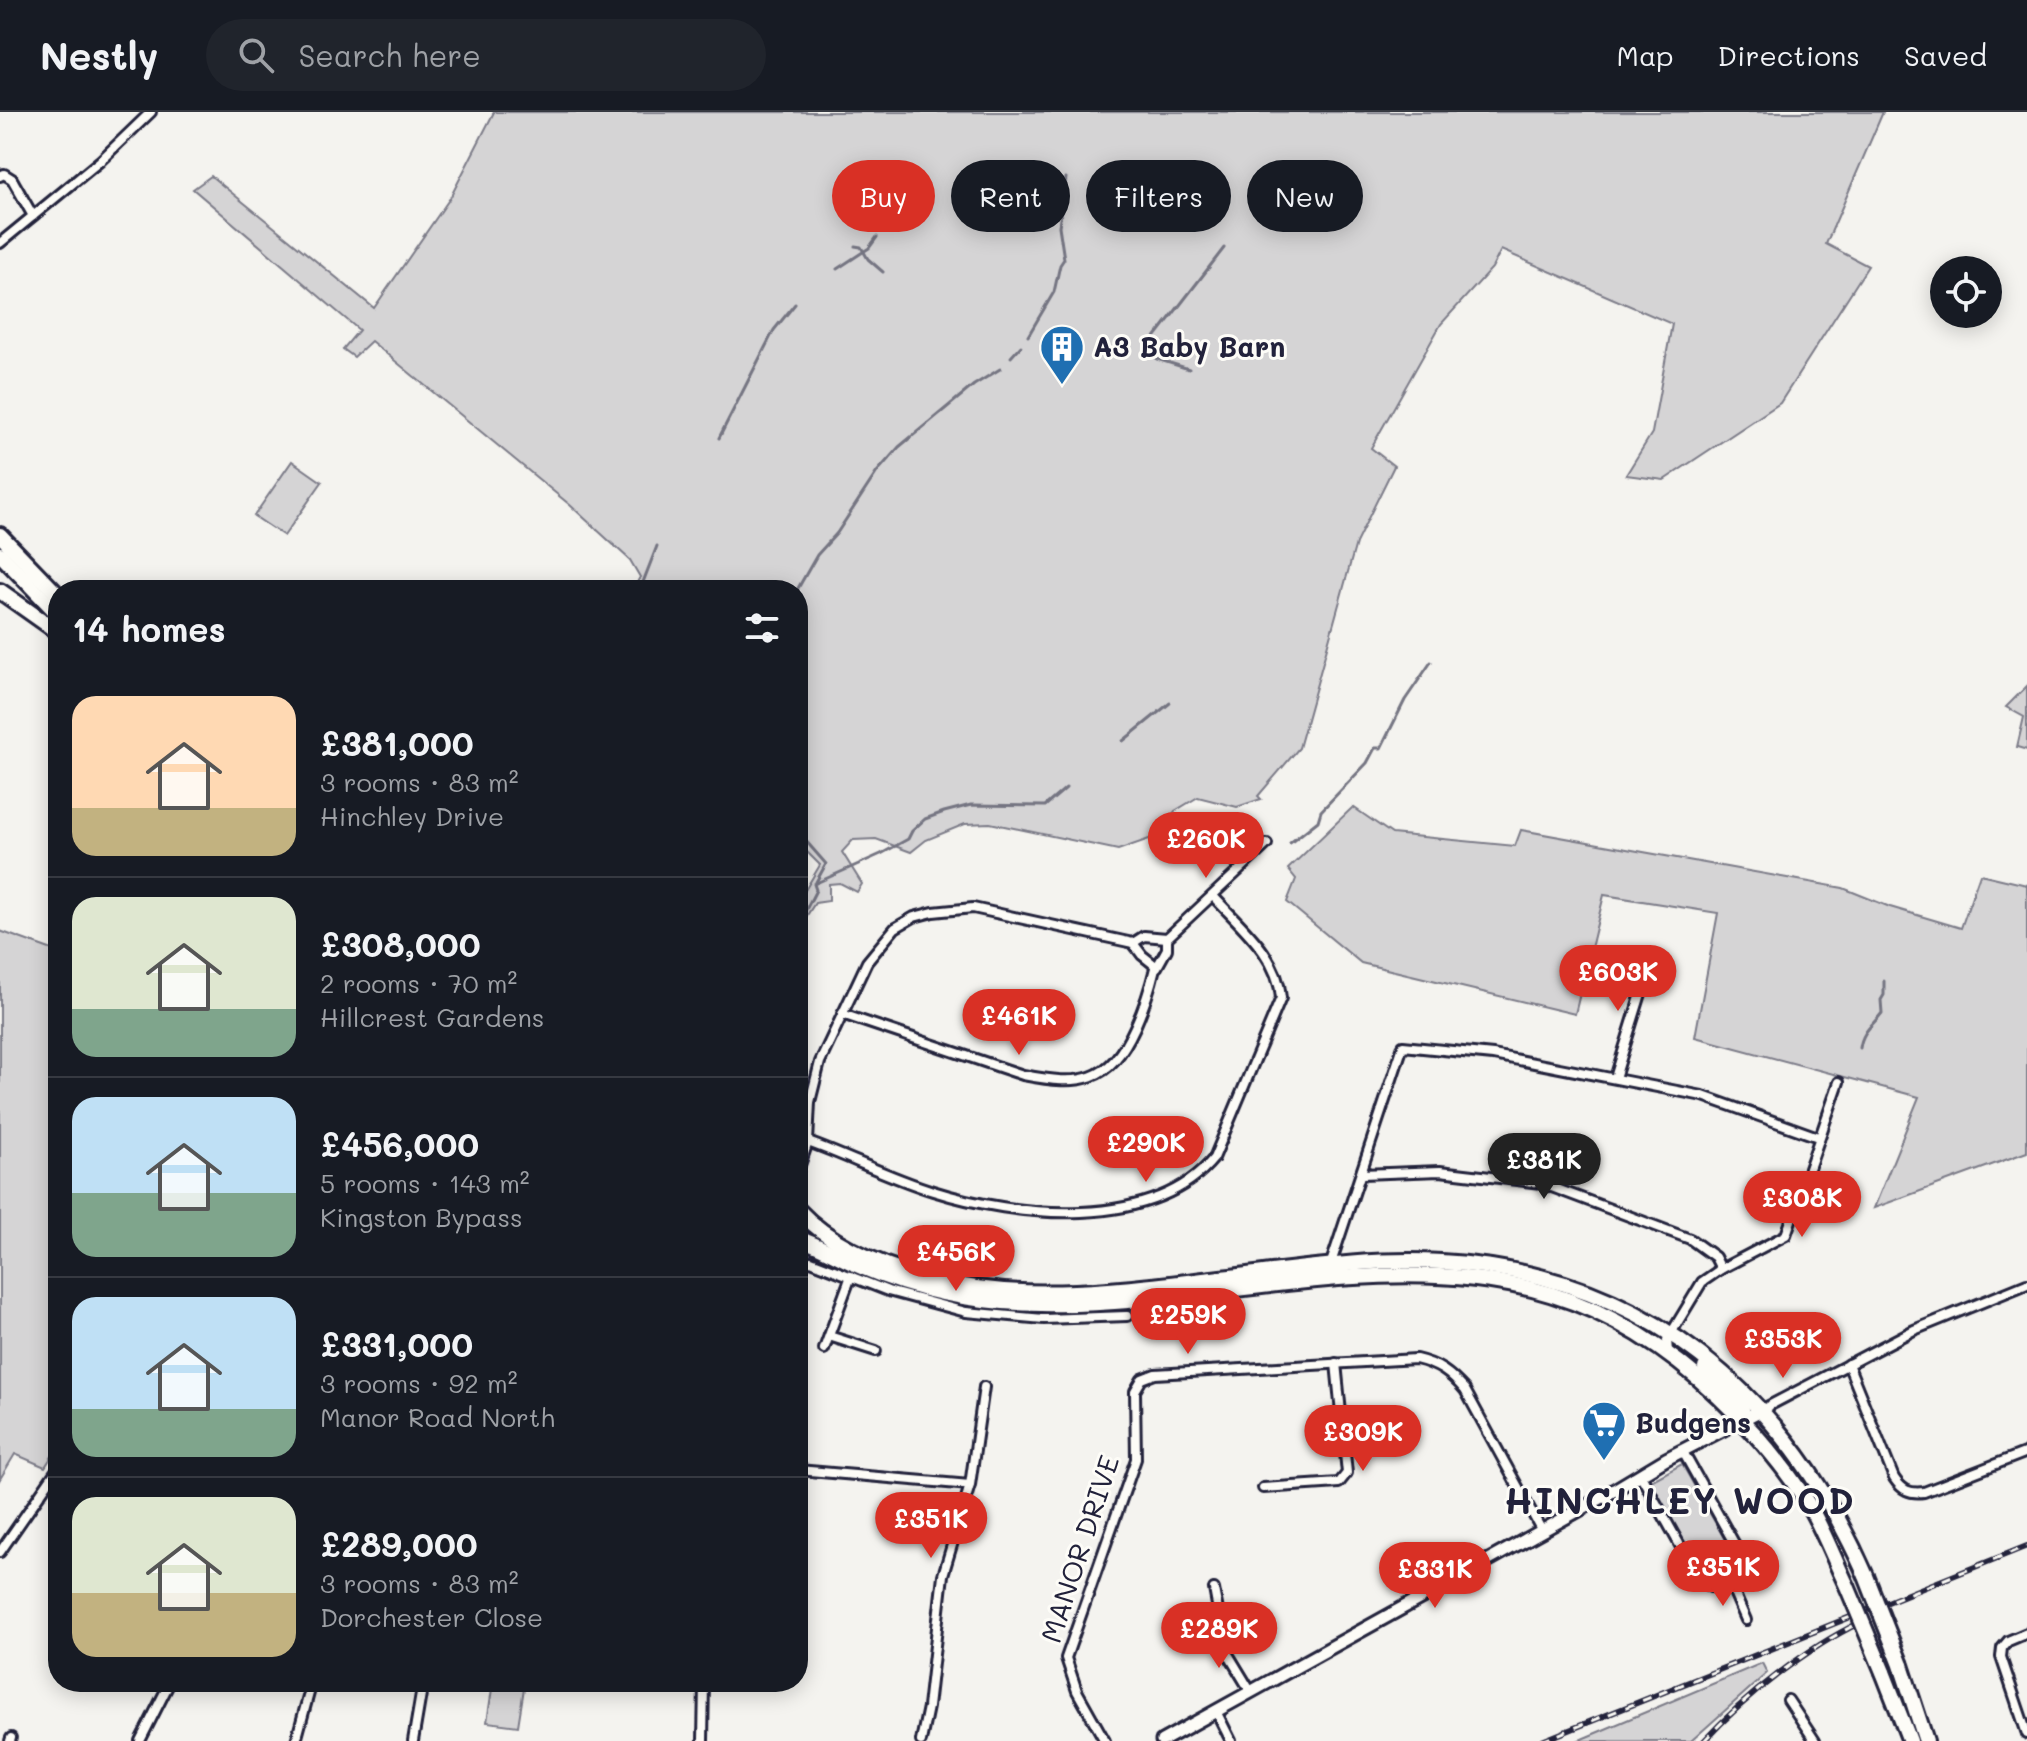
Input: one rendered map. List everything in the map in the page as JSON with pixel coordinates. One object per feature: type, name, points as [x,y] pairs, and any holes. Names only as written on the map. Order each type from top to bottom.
[{"type":"highway","points":[[0,535],[48,585]]},
{"type":"highway","points":[[0,554],[48,604]]},
{"type":"highway","points":[[0,591],[48,625]]},
{"type":"highway","points":[[808,1221],[863,1254],[909,1273],[989,1291],[1040,1294],[1116,1289],[1393,1261],[1488,1266],[1571,1288],[1634,1313],[1673,1334],[1711,1361],[1761,1410],[1825,1493],[1866,1576],[1901,1665],[1926,1741]]},
{"type":"highway","points":[[808,1242],[863,1267],[925,1289],[982,1300],[1040,1304],[1131,1300],[1352,1277],[1414,1274],[1482,1278],[1536,1289],[1566,1298],[1630,1328],[1668,1353],[1742,1420],[1808,1504]]},
{"type":"highway","points":[[1673,1334],[1740,1403],[1744,1414],[1742,1420]]},
{"type":"highway","points":[[1761,1410],[1757,1419],[1760,1426],[1803,1488],[1910,1741]]},
{"type":"street","points":[[0,243],[100,161],[151,112]]},
{"type":"street","points":[[0,176],[4,174],[12,179],[33,216]]},
{"type":"street","points":[[1133,943],[1144,936],[1167,938],[1267,844]]},
{"type":"street","points":[[1155,968],[1133,943],[992,911],[973,908],[914,917],[895,928],[874,951],[842,1014],[814,1081],[808,1142],[933,1192],[985,1204],[1037,1211],[1105,1210],[1165,1195],[1184,1186],[1201,1174],[1214,1158],[1227,1133],[1281,998],[1280,983],[1272,961],[1213,896]]},
{"type":"street","points":[[842,1014],[1023,1075],[1049,1080],[1081,1080],[1098,1074],[1116,1062],[1127,1045],[1150,991],[1155,968],[1161,964],[1167,949],[1167,938]]},
{"type":"street","points":[[1615,1078],[1652,958]]},
{"type":"street","points":[[1330,1266],[1403,1046],[1493,1055],[1703,1096],[1818,1137]]},
{"type":"street","points":[[1668,1353],[1666,1346],[1702,1282],[1786,1235],[1839,1082]]},
{"type":"street","points":[[1362,1174],[1440,1171],[1541,1183],[1690,1239],[1715,1257],[1721,1269]]},
{"type":"street","points":[[808,1261],[888,1291],[966,1312],[1044,1319],[1127,1316]]},
{"type":"street","points":[[824,1349],[851,1276]]},
{"type":"street","points":[[1162,1741],[1682,1450],[1914,1330],[2027,1284]]},
{"type":"street","points":[[829,1336],[876,1351]]},
{"type":"street","name":"MANOR DRIVE","points":[[1105,1741],[1077,1691],[1066,1658],[1136,1459],[1135,1391],[1142,1379],[1155,1374],[1336,1363],[1416,1359],[1435,1363],[1452,1374],[1465,1390],[1542,1531]]},
{"type":"street","points":[[1263,1488],[1339,1483],[1347,1473],[1336,1363]]},
{"type":"street","points":[[1848,1364],[1894,1478],[1900,1488],[1912,1494],[2027,1452]]},
{"type":"street","points":[[921,1741],[928,1707],[943,1575],[970,1485],[984,1387]]},
{"type":"street","points":[[1640,1474],[1700,1581],[1711,1587],[1730,1583],[1742,1569],[1743,1559],[1682,1450]]},
{"type":"street","points":[[808,1471],[970,1485]]},
{"type":"street","points":[[0,1552],[48,1482]]},
{"type":"street","points":[[1730,1583],[1746,1620]]},
{"type":"street","points":[[1198,1638],[1214,1631],[1219,1616],[1214,1589]]},
{"type":"street","points":[[1214,1631],[1251,1692]]},
{"type":"street","points":[[2027,1633],[2008,1641],[2002,1648],[2001,1657],[2027,1734]]},
{"type":"street","points":[[140,1741],[165,1692]]},
{"type":"street","points":[[296,1741],[309,1692]]},
{"type":"street","points":[[413,1741],[421,1692]]},
{"type":"street","points":[[703,1741],[704,1692]]},
{"type":"street","points":[[1788,1700],[1815,1741]]},
{"type":"street","points":[[1216,1711],[1231,1741]]},
{"type":"shaded area","points":[[494,112],[1883,112],[1826,244],[1868,266],[1780,403],[1664,480],[1626,475],[1652,433],[1672,324],[1501,250],[1492,268],[1441,324],[1371,448],[1394,466],[1356,543],[1299,748],[1258,796],[1261,799],[1237,807],[1198,797],[1175,811],[1158,836],[1118,850],[990,823],[965,824],[926,840],[911,852],[876,839],[853,840],[842,852],[862,884],[857,892],[840,883],[829,884],[829,901],[815,903],[808,914],[808,885],[820,865],[808,853],[808,580],[638,580],[640,577],[630,560],[570,505],[371,341],[354,357],[343,349],[359,330],[193,189],[211,176],[374,308],[450,198]]},
{"type":"shaded area","points":[[292,461],[322,482],[284,536],[254,516]]},
{"type":"shaded area","points":[[2027,686],[2027,750],[2017,747],[2024,717],[2006,707]]},
{"type":"shaded area","points":[[1353,807],[1392,834],[1515,846],[1521,830],[1843,888],[1890,907],[1961,928],[1980,874],[2027,885],[2027,1152],[1874,1208],[1919,1097],[1695,1037],[1718,913],[1604,895],[1575,1014],[1361,963],[1287,902],[1296,879],[1288,869]]},
{"type":"shaded area","points":[[0,931],[48,948],[48,1462],[45,1467],[15,1454],[0,1479]]},
{"type":"shaded area","points":[[1682,1464],[1733,1554],[1729,1570],[1715,1580],[1701,1575],[1649,1482]]},
{"type":"shaded area","points":[[1762,1663],[1767,1673],[1691,1741],[1577,1741]]},
{"type":"shaded area","points":[[492,1692],[523,1692],[518,1726],[487,1722]]},
{"type":"waterway","points":[[1028,336],[1054,292],[1064,259],[1060,232]]},
{"type":"waterway","points":[[837,269],[869,248],[877,237]]},
{"type":"waterway","points":[[855,246],[861,247],[868,259],[883,272]]},
{"type":"waterway","points":[[1189,369],[1157,359],[1146,349],[1224,248]]},
{"type":"waterway","points":[[719,438],[774,330],[795,304]]},
{"type":"waterway","points":[[1011,357],[1021,346]]},
{"type":"waterway","points":[[803,580],[877,472],[899,447],[974,385],[1000,369]]},
{"type":"waterway","points":[[644,580],[657,546]]},
{"type":"waterway","points":[[1290,843],[1318,821],[1321,811],[1367,763],[1375,748],[1381,748],[1405,700],[1431,662]]},
{"type":"waterway","points":[[1123,741],[1170,703]]},
{"type":"waterway","points":[[808,906],[816,890],[814,884],[908,839],[925,819],[971,805],[1045,806],[1066,788]]},
{"type":"waterway","points":[[808,843],[826,864],[816,882]]},
{"type":"waterway","points":[[1860,1048],[1865,1033],[1882,1013],[1884,981]]},
{"type":"railway","points":[[1542,1741],[2027,1546]]},
{"type":"railway","points":[[1704,1741],[1778,1674],[1819,1645],[1861,1622]]},
{"type":"place","name":"A3 Baby Barn","points":[[1062,386]]},
{"type":"place","name":"Budgens","points":[[1604,1462]]},
{"type":"district","name":"HINCHLEY WOOD","points":[[1680,1501]]}]
